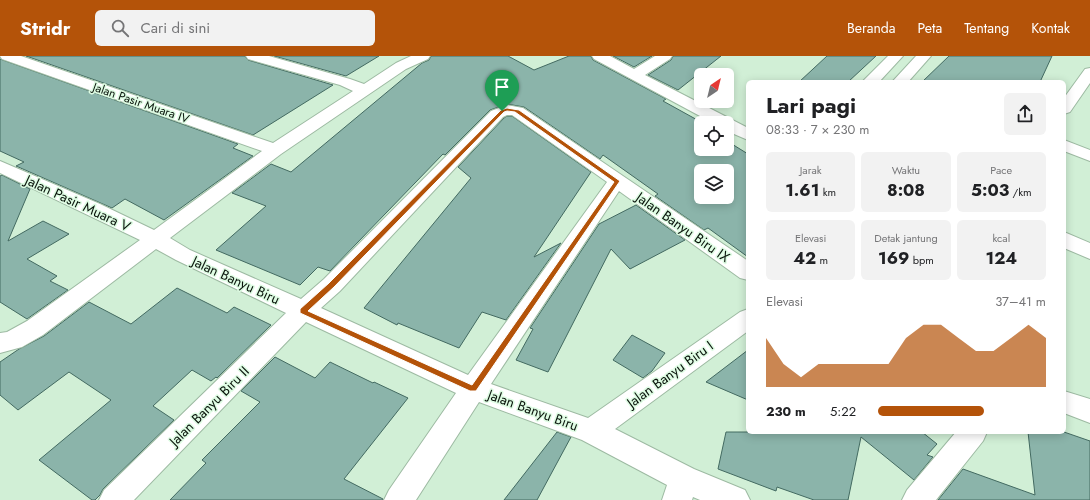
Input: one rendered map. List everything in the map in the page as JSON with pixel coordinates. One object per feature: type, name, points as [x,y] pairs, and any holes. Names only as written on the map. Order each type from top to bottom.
[{"type":"street","name":"Jalan Pasir Muara IV","points":[[7,56],[275,150]]},
{"type":"street","points":[[253,56],[345,82],[365,90]]},
{"type":"street","points":[[0,343],[12,340],[35,328],[275,150],[401,66],[423,56]]},
{"type":"street","points":[[599,56],[711,116]]},
{"type":"street","points":[[634,75],[664,56]]},
{"type":"street","points":[[872,80],[896,56]]},
{"type":"street","points":[[902,80],[924,56]]},
{"type":"street","points":[[1066,106],[1090,72]]},
{"type":"street","name":"Jalan Banyu Biru IX","points":[[507,109],[517,111],[746,271]]},
{"type":"street","name":"Jalan Banyu Biru II","points":[[114,500],[303,311],[332,285],[498,114],[507,109]]},
{"type":"street","points":[[734,128],[746,134]]},
{"type":"street","points":[[1066,146],[1090,156]]},
{"type":"street","name":"Jalan Pasir Muara V","points":[[0,166],[156,239]]},
{"type":"street","points":[[399,500],[473,389],[617,181]]},
{"type":"street","name":"Jalan Banyu Biru","points":[[156,239],[182,256],[473,389],[591,431],[680,490],[735,500]]},
{"type":"street","points":[[1066,240],[1090,252]]},
{"type":"street","name":"Jalan Banyu Biru I","points":[[591,431],[746,319]]},
{"type":"street","points":[[1066,403],[1090,411]]},
{"type":"street","points":[[917,500],[971,434]]},
{"type":"building","points":[[26,56],[245,56],[248,60],[333,85],[253,135]]},
{"type":"building","points":[[274,56],[379,56],[346,76]]},
{"type":"building","points":[[431,56],[508,56],[534,70],[569,56],[591,56],[593,60],[666,99],[663,101],[694,118],[694,156],[734,156],[734,145],[746,153],[746,256],[708,228],[704,230],[655,196],[658,194],[603,155],[600,159],[524,107],[507,104],[490,110],[445,155],[443,154],[330,271],[318,267],[300,285],[216,250],[266,206],[232,193],[271,164],[291,172],[422,63],[429,60]]},
{"type":"building","points":[[613,56],[652,56],[634,67]]},
{"type":"building","points":[[673,56],[721,56],[706,68],[694,68],[694,77],[678,90],[648,75],[671,60]]},
{"type":"building","points":[[827,56],[876,56],[850,80],[801,80]]},
{"type":"building","points":[[949,56],[1052,56],[1041,80],[924,80]]},
{"type":"building","points":[[0,59],[238,144],[233,148],[253,156],[164,220],[125,199],[112,208],[16,166],[24,162],[0,151]]},
{"type":"building","points":[[507,116],[512,116],[591,172],[534,257],[561,243],[506,320],[482,312],[459,348],[398,323],[397,325],[364,308],[471,178],[458,167]]},
{"type":"building","points":[[2,175],[30,189],[8,241],[43,221],[69,234],[27,259],[57,276],[50,281],[68,290],[27,319],[0,302],[0,176]]},
{"type":"building","points":[[636,205],[685,240],[630,269],[611,249],[548,372],[516,360],[533,329],[530,328],[599,224]]},
{"type":"building","points":[[177,288],[227,313],[234,307],[271,325],[217,378],[216,377],[211,381],[192,370],[153,406],[174,420],[103,489],[95,500],[92,500],[39,460],[111,400],[69,372],[18,410],[0,395],[0,362],[19,349],[44,336],[89,302],[131,324]]},
{"type":"building","points":[[632,335],[665,353],[652,371],[643,378],[613,360]]},
{"type":"building","points":[[746,352],[746,399],[706,382]]},
{"type":"building","points":[[275,357],[315,378],[330,362],[408,398],[344,479],[383,500],[170,500],[206,463],[202,460],[260,402],[241,391]]},
{"type":"building","points":[[557,432],[571,437],[537,500],[504,500]]},
{"type":"building","points":[[726,432],[746,432],[746,434],[924,434],[937,444],[927,455],[933,457],[914,480],[861,437],[848,500],[814,500],[777,487],[776,491],[718,469]]},
{"type":"building","points":[[1066,433],[1090,441],[1090,500],[938,500],[963,469],[1035,495],[1028,434],[1066,434]]},
{"type":"route","points":[[507,109],[517,111],[617,181],[473,389],[303,311],[332,285],[502,111],[507,109]]}]
